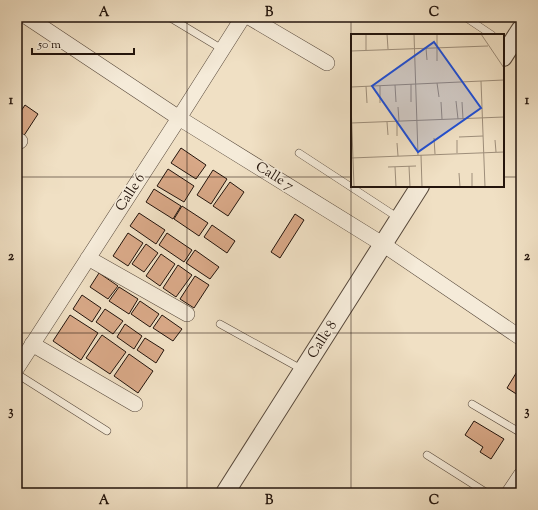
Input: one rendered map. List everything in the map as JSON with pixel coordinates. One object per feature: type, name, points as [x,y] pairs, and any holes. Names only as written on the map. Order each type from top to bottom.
[{"type":"street","name":"Calle 7","points":[[27,17],[179,118],[384,245],[521,338]]},
{"type":"street","name":"Calle 6","points":[[17,368],[243,17]]},
{"type":"street","points":[[249,17],[327,63]]},
{"type":"street","points":[[505,48],[521,29]]},
{"type":"street","name":"Calle 8","points":[[225,493],[384,245],[419,187]]},
{"type":"street","points":[[88,258],[187,314]]},
{"type":"street","points":[[32,344],[135,404]]},
{"type":"street","points":[[509,493],[521,475]]},
{"type":"lane","points":[[169,17],[222,49]]},
{"type":"lane","points":[[465,17],[490,34]]},
{"type":"lane","points":[[299,154],[400,219]]},
{"type":"lane","points":[[220,324],[303,370]]},
{"type":"lane","points":[[17,374],[107,431]]},
{"type":"lane","points":[[472,404],[521,434]]},
{"type":"lane","points":[[427,455],[487,493]]},
{"type":"building","points":[[25,105],[38,114],[23,137],[17,133],[17,117]]},
{"type":"building","points":[[181,148],[206,165],[196,179],[171,163]]},
{"type":"building","points":[[168,169],[194,186],[184,202],[157,186]]},
{"type":"building","points":[[213,170],[227,179],[211,204],[197,195]]},
{"type":"building","points":[[230,182],[244,192],[228,216],[213,206]]},
{"type":"building","points":[[154,189],[181,206],[173,219],[146,202]]},
{"type":"building","points":[[182,206],[208,223],[199,236],[174,219]]},
{"type":"building","points":[[139,213],[165,230],[156,244],[130,226]]},
{"type":"building","points":[[295,214],[304,220],[280,258],[271,252]]},
{"type":"building","points":[[212,225],[235,241],[227,253],[204,237]]},
{"type":"building","points":[[128,233],[143,243],[128,266],[113,256]]},
{"type":"building","points":[[167,233],[192,250],[184,262],[159,245]]},
{"type":"building","points":[[146,244],[158,253],[144,272],[132,264]]},
{"type":"building","points":[[195,250],[219,267],[210,279],[186,263]]},
{"type":"building","points":[[161,254],[175,264],[160,286],[146,276]]},
{"type":"building","points":[[178,265],[192,275],[176,297],[163,288]]},
{"type":"building","points":[[99,273],[118,286],[108,299],[90,287]]},
{"type":"building","points":[[195,276],[209,285],[194,308],[180,299]]},
{"type":"building","points":[[119,287],[138,299],[129,314],[109,301]]},
{"type":"building","points":[[82,295],[101,308],[92,322],[73,309]]},
{"type":"building","points":[[140,301],[159,314],[150,327],[131,314]]},
{"type":"building","points":[[105,309],[123,321],[113,334],[96,322]]},
{"type":"building","points":[[70,315],[98,333],[81,360],[53,341]]},
{"type":"building","points":[[162,315],[182,329],[173,341],[153,328]]},
{"type":"building","points":[[125,324],[142,336],[134,349],[117,337]]},
{"type":"building","points":[[102,335],[126,352],[110,374],[86,358]]},
{"type":"building","points":[[145,338],[164,350],[156,363],[137,350]]},
{"type":"building","points":[[129,354],[153,371],[138,393],[114,376]]},
{"type":"building","points":[[521,365],[521,397],[507,388]]},
{"type":"building","points":[[474,421],[504,439],[491,459],[480,452],[483,447],[465,435]]}]
